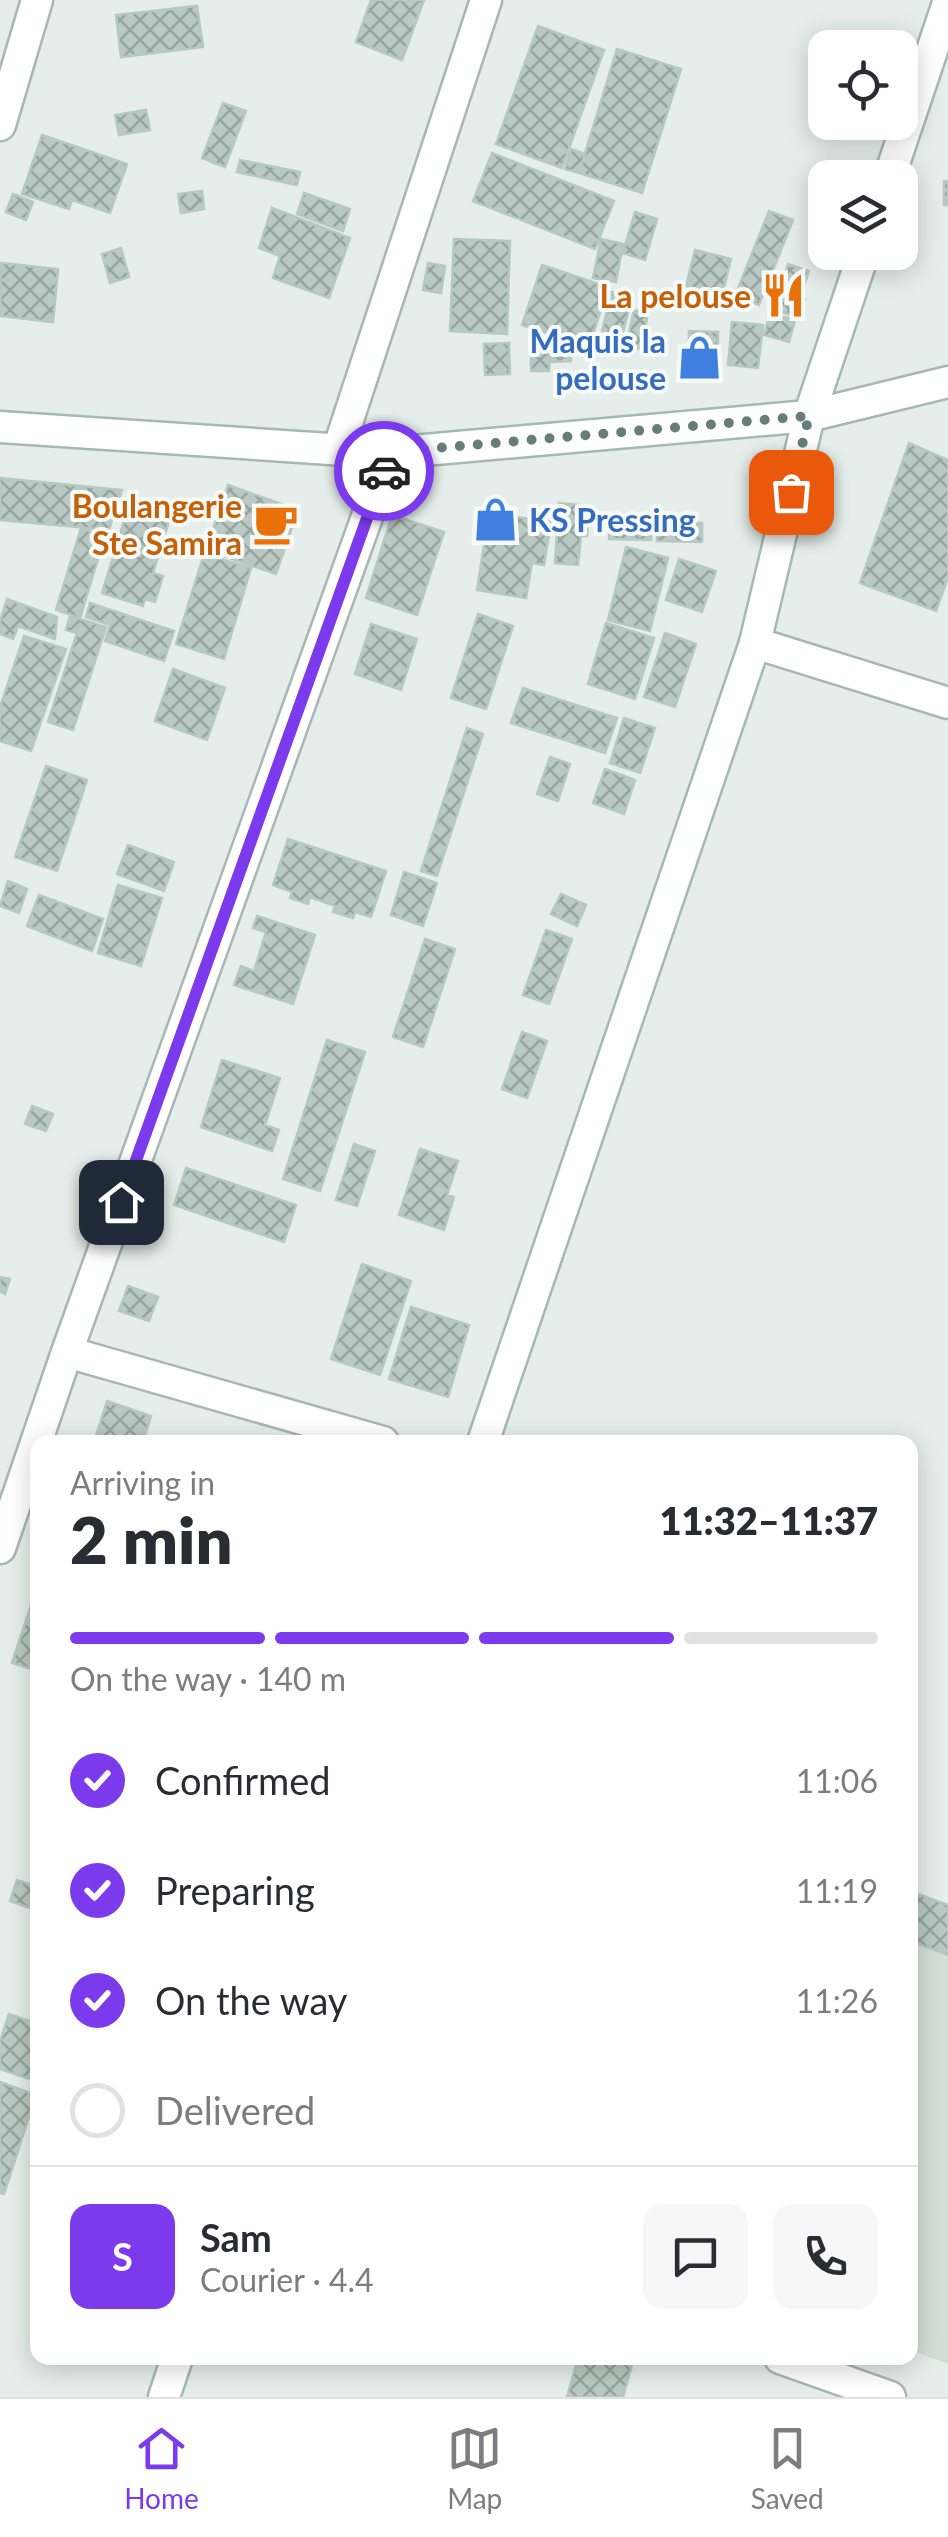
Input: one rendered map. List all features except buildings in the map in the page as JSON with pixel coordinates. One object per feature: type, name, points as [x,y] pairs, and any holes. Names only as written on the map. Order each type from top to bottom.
[{"type":"street","points":[[0,125],[37,0]]},
{"type":"street","points":[[338,450],[486,0]]},
{"type":"street","points":[[895,160],[948,3]]},
{"type":"street","points":[[485,1435],[755,643],[809,416],[858,270]]},
{"type":"street","points":[[0,426],[390,452],[809,416],[948,382]]},
{"type":"street","points":[[39,1435],[390,452]]},
{"type":"street","points":[[755,643],[948,703]]},
{"type":"street","points":[[67,1352],[358,1435]]},
{"type":"street","points":[[0,1548],[30,1460]]},
{"type":"street","points":[[164,2397],[175,2365]]},
{"type":"street","points":[[800,2365],[890,2397]]},
{"type":"shaded area","points":[[918,1894],[948,1905],[948,2364],[918,2353]]},
{"type":"way so far","points":[[384,471],[390,452],[809,416],[791,492]]},
{"type":"place","name":"La pelouse","points":[[784,295]]},
{"type":"place","name":"Maquis la pelouse","points":[[699,358]]},
{"type":"place","name":"KS Pressing","points":[[496,519]]},
{"type":"place","name":"Boulangerie Ste Samira","points":[[275,523]]},
{"type":"route","points":[[121,1202],[384,471]]}]
